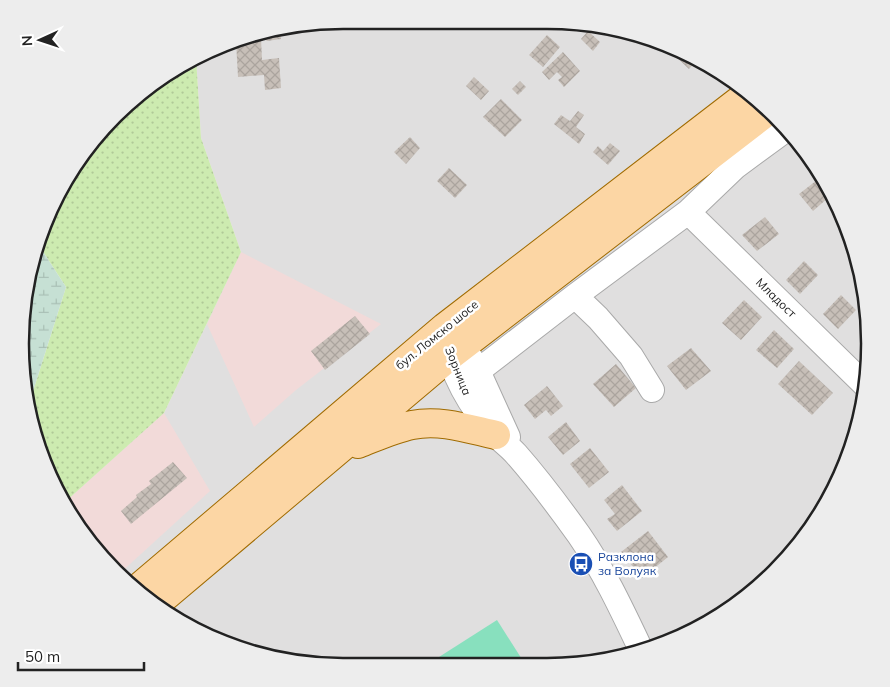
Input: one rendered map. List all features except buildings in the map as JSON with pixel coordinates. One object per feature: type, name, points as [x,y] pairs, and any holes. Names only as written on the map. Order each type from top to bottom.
[{"type":"main road","name":"бул. Ломско шосе","points":[[161,600],[338,452],[453,343],[743,98]]},
{"type":"main road","name":"бул. Ломско шосе","points":[[142,585],[218,518],[763,115]]},
{"type":"main road","points":[[338,452],[396,429],[414,424],[455,426],[505,444]]},
{"type":"street","points":[[478,371],[574,296],[688,212],[735,167],[781,133]]},
{"type":"street","name":"Младост","points":[[688,212],[860,380]]},
{"type":"street","points":[[574,296],[598,318],[631,356],[652,390]]},
{"type":"street","name":"Зорница","points":[[453,343],[478,371],[505,444]]},
{"type":"street","name":"Зорница","points":[[453,343],[460,381],[484,422],[505,444],[580,535],[604,576],[638,645]]},
{"type":"shaded area","points":[[323,29],[567,29],[588,31],[648,45],[704,71],[754,107],[796,152],[829,204],[851,262],[861,323],[859,385],[845,445],[819,501],[796,535],[769,566],[721,605],[686,626],[648,642],[588,656],[567,658],[323,658],[302,656],[242,642],[186,616],[152,593],[121,566],[94,535],[69,498],[164,413],[241,252],[201,138],[197,65],[242,45],[302,31]]},
{"type":"shaded area","points":[[241,252],[381,324],[296,390],[254,427],[207,324]]},
{"type":"shaded area","points":[[164,413],[210,491],[124,569],[94,535],[69,498]]},
{"type":"green space","points":[[197,65],[201,138],[241,252],[164,413],[69,498],[45,445],[33,393],[66,287],[42,251],[61,204],[71,186],[94,152],[121,121],[152,94]]},
{"type":"green space","points":[[42,251],[66,287],[33,393],[29,364],[29,323],[31,302]]},
{"type":"green space","points":[[497,620],[521,658],[437,658]]},
{"type":"place","name":"Разклона за Волуяк","points":[[581,564]]}]
